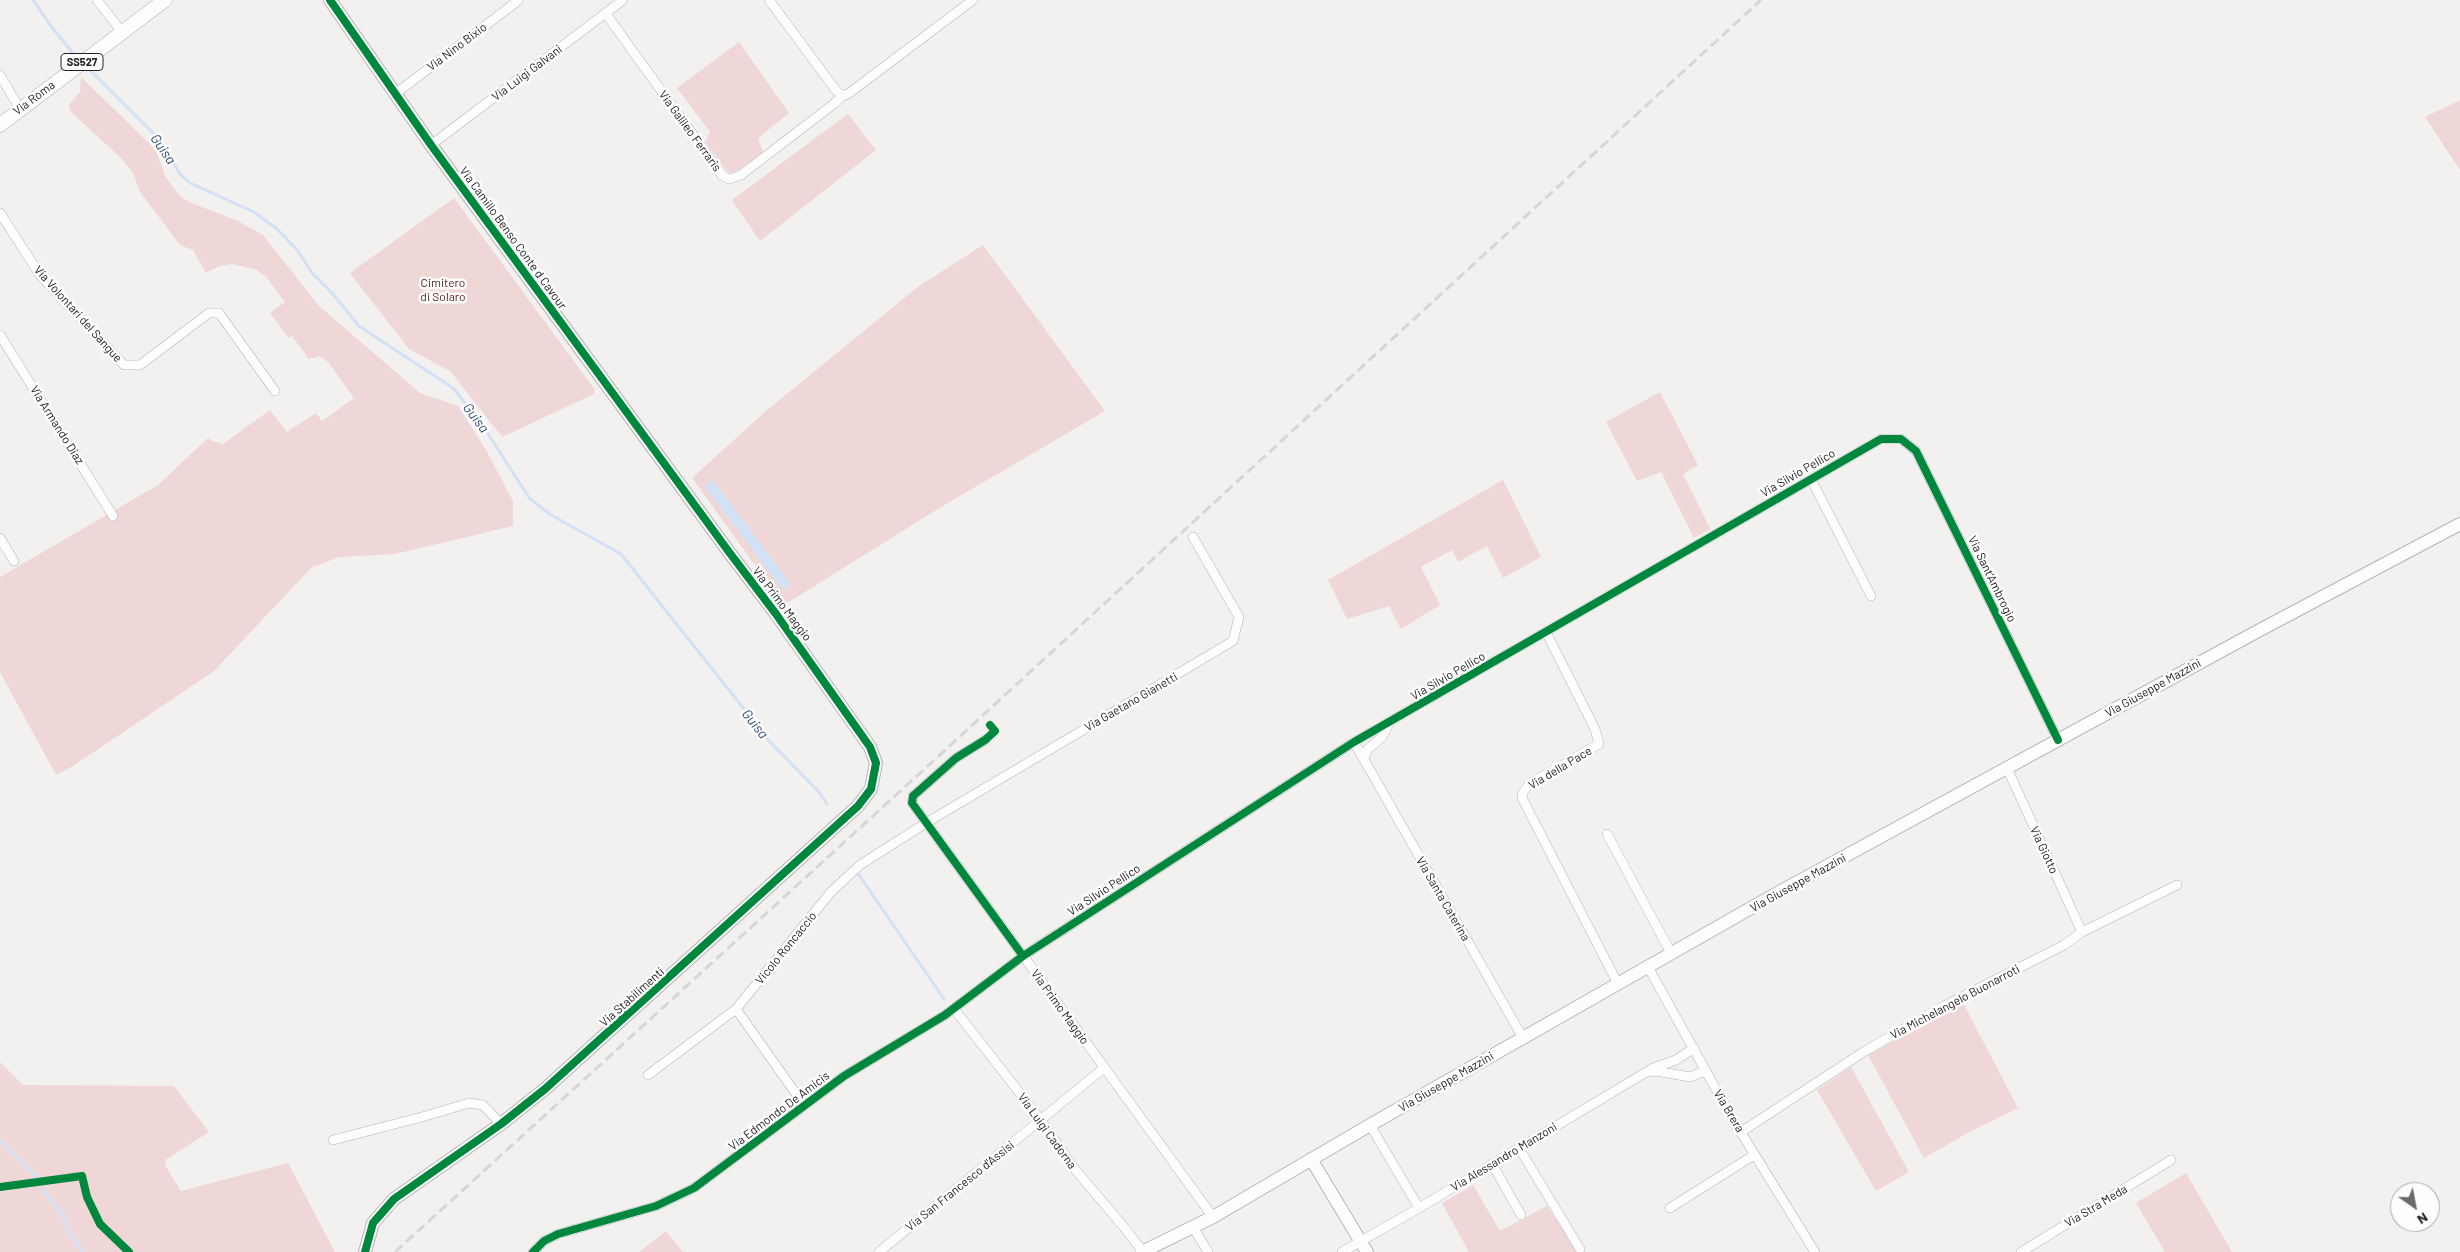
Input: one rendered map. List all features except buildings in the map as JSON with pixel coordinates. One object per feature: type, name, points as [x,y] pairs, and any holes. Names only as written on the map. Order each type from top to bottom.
[{"type":"main road","name":"Via Roma","points":[[0,125],[165,0]]},
{"type":"street","points":[[97,0],[122,32]]},
{"type":"street","name":"Via Camillo Benso Conte d Cavour","points":[[330,0],[431,145],[682,486]]},
{"type":"street","name":"Via Nino Bixio","points":[[395,94],[519,0]]},
{"type":"street","name":"Via Luigi Galvani","points":[[431,145],[623,0]]},
{"type":"street","points":[[769,0],[842,96],[848,94],[973,0]]},
{"type":"street","name":"Via Galileo Ferraris","points":[[606,14],[722,175],[729,179],[737,178],[842,96]]},
{"type":"street","points":[[0,75],[20,109]]},
{"type":"street","name":"Via Volontari del Sangue","points":[[0,213],[40,275],[124,365],[140,365],[209,312],[218,313],[275,391]]},
{"type":"street","name":"Via Armando Diaz","points":[[0,335],[113,516]]},
{"type":"street","name":"Via Silvio Pellico","points":[[1023,956],[1354,742],[1389,724],[1881,439],[1895,438]]},
{"type":"street","name":"Via Sant'Ambrogio","points":[[1895,438],[1909,444],[1921,460],[2058,740]]},
{"type":"street","points":[[1811,479],[1871,596]]},
{"type":"street","name":"Via Primo Maggio","points":[[682,486],[862,735]]},
{"type":"street","name":"Via Giuseppe Mazzini","points":[[1141,1252],[1213,1217],[1672,953],[2007,768],[2266,626],[2460,524]]},
{"type":"street","name":"Via Gaetano Gianetti","points":[[926,822],[1233,641],[1239,617],[1193,537]]},
{"type":"street","points":[[0,538],[14,561]]},
{"type":"street","name":"Via della Pace","points":[[1546,632],[1599,737],[1599,744],[1530,784],[1522,794],[1522,800],[1618,984]]},
{"type":"street","points":[[1364,760],[1367,750],[1382,737],[1389,724]]},
{"type":"street","name":"Via Stabilimenti","points":[[365,1252],[369,1234],[380,1213],[394,1199],[501,1124],[570,1068],[858,806],[871,789],[876,772],[874,756],[862,735]]},
{"type":"street","name":"Via Primo Maggio","points":[[985,740],[956,758],[913,796],[912,804],[1213,1217]]},
{"type":"street","name":"Via Santa Caterina","points":[[1354,742],[1523,1038]]},
{"type":"street","name":"Via Giotto","points":[[2007,768],[2082,932]]},
{"type":"street","name":"Vicolo Roncaccio","points":[[648,1075],[736,1009],[831,892],[860,865],[926,822]]},
{"type":"street","points":[[1607,834],[1672,953]]},
{"type":"street","name":"Via Michelangelo Buonarroti","points":[[1741,1132],[1874,1046],[1942,1007],[2064,945],[2082,932],[2176,886]]},
{"type":"street","name":"Via Edmondo De Amicis","points":[[533,1252],[544,1241],[558,1234],[656,1206],[680,1196],[741,1154],[804,1105],[865,1063],[954,1009],[1023,956]]},
{"type":"street","name":"Via Brera","points":[[1648,967],[1754,1155],[1815,1252]]},
{"type":"street","points":[[736,1009],[804,1105]]},
{"type":"street","name":"Via Luigi Cadorna","points":[[954,1009],[1041,1120],[1073,1167],[1140,1248],[1141,1252]]},
{"type":"street","name":"Via Alessandro Manzoni","points":[[1342,1252],[1657,1066],[1676,1060],[1694,1048]]},
{"type":"street","name":"Via San Francesco d'Assisi","points":[[879,1252],[1104,1068]]},
{"type":"street","points":[[1647,1072],[1656,1071],[1690,1077],[1705,1071]]},
{"type":"street","points":[[333,1140],[422,1117],[469,1102],[483,1105],[501,1124]]},
{"type":"street","points":[[1370,1125],[1419,1208]]},
{"type":"street","points":[[1519,1148],[1580,1249]]},
{"type":"street","points":[[1670,1208],[1754,1155]]},
{"type":"street","points":[[1311,1160],[1367,1252]]},
{"type":"street","name":"Via Stra Meda","points":[[2020,1252],[2171,1160]]},
{"type":"street","points":[[1492,1164],[1521,1215]]},
{"type":"street","points":[[1193,1227],[1208,1252]]},
{"type":"green space","points":[[739,42],[789,113],[758,138],[763,152],[734,173],[728,172],[705,142],[710,132],[677,88]]},
{"type":"green space","points":[[81,77],[156,150],[165,176],[179,195],[189,202],[238,221],[263,235],[319,306],[420,393],[458,406],[486,450],[513,501],[513,526],[395,554],[339,557],[311,568],[214,671],[73,766],[56,775],[0,672],[0,577],[158,485],[208,438],[223,444],[270,410],[287,432],[316,413],[322,421],[354,398],[328,362],[320,356],[309,359],[292,336],[289,338],[270,313],[285,302],[266,277],[257,270],[232,264],[220,266],[206,273],[193,250],[180,245],[140,192],[133,173],[121,158],[71,112],[69,105],[80,92]]},
{"type":"green space","points":[[2460,100],[2460,170],[2425,117]]},
{"type":"green space","points":[[848,114],[876,150],[760,241],[732,200]]},
{"type":"green space","name":"Cimitero di Solaro","points":[[454,198],[595,390],[594,394],[502,437],[450,371],[409,349],[350,273]]},
{"type":"green space","points":[[983,245],[1105,411],[941,507],[784,605],[692,478],[766,411],[919,286]]},
{"type":"green space","points":[[1660,392],[1698,465],[1683,474],[1710,529],[1694,538],[1661,472],[1637,481],[1606,422]]},
{"type":"green space","points":[[1503,480],[1541,557],[1503,578],[1487,546],[1458,562],[1452,550],[1421,567],[1440,605],[1401,629],[1389,606],[1347,619],[1328,580]]},
{"type":"green space","points":[[1963,1003],[2018,1108],[1969,1132],[1924,1158],[1868,1055]]},
{"type":"green space","points":[[0,1062],[23,1085],[174,1086],[209,1132],[165,1160],[166,1167],[181,1191],[288,1163],[335,1252],[0,1252]]},
{"type":"green space","points":[[1851,1067],[1909,1172],[1876,1191],[1817,1090]]},
{"type":"green space","points":[[2186,1173],[2232,1252],[2165,1252],[2136,1203]]},
{"type":"green space","points":[[1473,1185],[1500,1231],[1547,1206],[1578,1252],[1469,1252],[1442,1203]]},
{"type":"green space","points":[[666,1231],[683,1252],[639,1252]]},
{"type":"water","points":[[713,480],[791,584],[783,590],[705,487]]},
{"type":"waterway","name":"Guisa","points":[[33,0],[72,52]]},
{"type":"waterway","name":"Guisa","points":[[90,70],[160,140],[180,174],[190,183],[254,212],[277,229],[298,251],[312,273],[332,293],[359,326],[453,388],[481,423],[530,499],[551,515],[621,554],[771,743],[819,792],[827,804]]},
{"type":"waterway","name":"Guisa","points":[[859,875],[944,999]]},
{"type":"waterway","points":[[0,1141],[38,1178]]},
{"type":"waterway","points":[[41,1188],[63,1215],[69,1234],[84,1252]]},
{"type":"railway","points":[[395,1252],[930,764],[1761,0]]},
{"type":"cycle path","points":[[330,0],[431,145],[776,614],[870,747],[876,763],[871,789],[858,806],[545,1089],[501,1124],[394,1199],[373,1223],[365,1252]]},
{"type":"cycle path","points":[[533,1252],[544,1241],[558,1234],[656,1206],[694,1188],[844,1076],[945,1015],[1023,956],[1354,742],[1881,439],[1901,439],[1916,451],[2058,740]]},
{"type":"cycle path","points":[[990,725],[995,731],[985,740],[956,758],[913,796],[912,803],[1023,956]]},
{"type":"cycle path","points":[[0,1187],[82,1176],[87,1197],[100,1224],[129,1252]]}]
